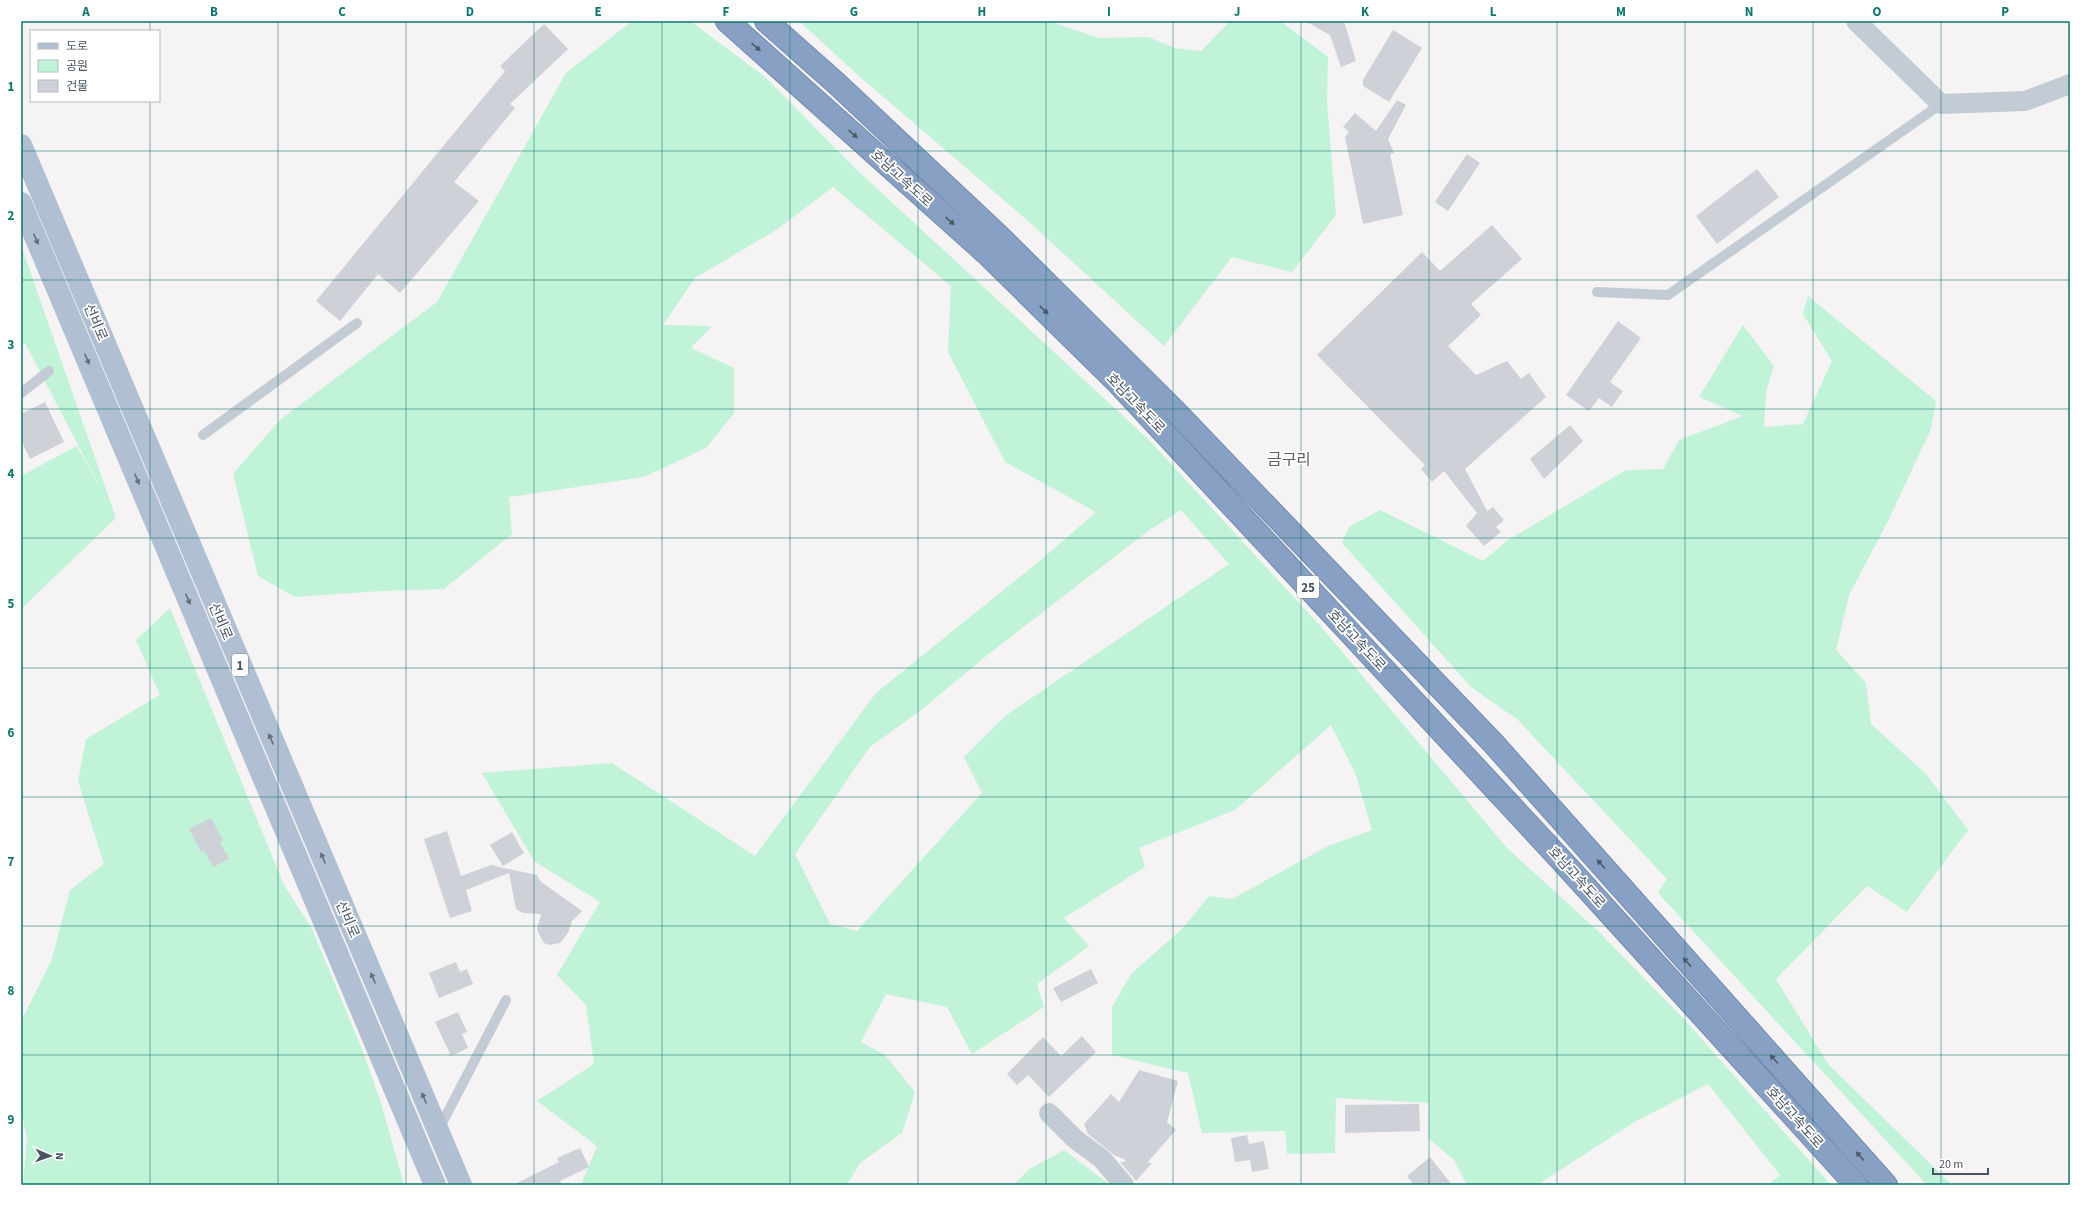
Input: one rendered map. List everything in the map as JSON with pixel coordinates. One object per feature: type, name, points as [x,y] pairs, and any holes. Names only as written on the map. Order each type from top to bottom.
[{"type":"highway","name":"호남고속도로","points":[[727,21],[986,253],[1119,384],[1563,862],[1856,1185]]},
{"type":"highway","name":"호남고속도로","points":[[766,21],[836,83],[1001,238],[1187,424],[1494,744],[1886,1185]]},
{"type":"main road","name":"선비로","points":[[21,145],[461,1185]]},
{"type":"main road","name":"선비로","points":[[21,204],[435,1185]]},
{"type":"street","points":[[1856,21],[1941,104],[2025,101],[2070,84]]},
{"type":"street","points":[[1049,1113],[1075,1139],[1102,1159],[1124,1185]]},
{"type":"lane","points":[[1597,292],[1668,295],[1941,104]]},
{"type":"lane","points":[[204,435],[357,322]]},
{"type":"lane","points":[[21,393],[49,372]]},
{"type":"lane","points":[[438,1131],[506,1000]]},
{"type":"green space","points":[[632,21],[690,21],[764,76],[857,170],[1149,440],[1323,629],[1507,848],[1598,931],[1682,1017],[1831,1185],[1768,1185],[1780,1175],[1708,1084],[1636,1121],[1537,1185],[1467,1185],[1454,1160],[1428,1138],[1429,1103],[1336,1098],[1335,1153],[1287,1154],[1285,1131],[1202,1133],[1188,1073],[1112,1055],[1112,1007],[1131,974],[1184,927],[1209,896],[1232,899],[1328,846],[1372,830],[1356,775],[1331,725],[1235,810],[1139,848],[1145,867],[1064,918],[1089,946],[1037,984],[1044,1007],[972,1054],[947,1007],[886,994],[861,1042],[885,1055],[915,1092],[902,1133],[860,1163],[847,1185],[581,1185],[597,1146],[537,1101],[594,1064],[586,1005],[557,975],[600,902],[534,861],[482,773],[612,763],[755,856],[876,693],[1042,559],[1096,512],[1005,462],[948,352],[951,286],[833,187],[776,230],[695,278],[663,325],[712,326],[691,348],[734,368],[734,413],[706,448],[644,477],[509,497],[512,534],[444,589],[381,591],[295,597],[258,576],[233,474],[280,420],[437,302],[566,73]],"holes":[[[1181,510],[1229,564],[1005,716],[964,757],[982,793],[857,931],[830,924],[795,854],[870,747],[920,711],[991,652],[1148,531]]]},
{"type":"green space","points":[[799,21],[1049,21],[1099,38],[1148,37],[1175,48],[1201,51],[1230,21],[1280,21],[1328,57],[1327,101],[1336,215],[1292,272],[1232,257],[1164,346],[1026,219],[859,76]]},
{"type":"green space","points":[[21,245],[116,518],[21,609],[21,476],[77,446],[102,491],[25,343],[21,348]]},
{"type":"green space","points":[[1808,296],[1936,401],[1931,429],[1889,519],[1849,595],[1836,650],[1866,683],[1871,724],[1926,774],[1968,830],[1907,912],[1867,886],[1776,979],[1828,1064],[1952,1185],[1927,1185],[1658,893],[1667,879],[1518,720],[1471,687],[1342,543],[1349,527],[1380,510],[1483,561],[1508,540],[1626,470],[1663,469],[1679,440],[1743,416],[1699,397],[1743,325],[1774,366],[1766,392],[1764,427],[1803,424],[1832,361],[1803,314]]},
{"type":"green space","points":[[170,608],[284,885],[312,929],[362,1049],[382,1106],[404,1185],[23,1185],[27,1138],[21,1110],[21,1022],[52,959],[70,890],[104,864],[78,781],[86,739],[160,695],[136,640]]},
{"type":"green space","points":[[1064,1150],[1110,1185],[1014,1185],[1028,1170]]},
{"type":"building","points":[[1305,21],[1344,21],[1356,61],[1341,67],[1330,35]]},
{"type":"building","points":[[544,24],[568,49],[510,104],[515,108],[454,182],[479,201],[400,293],[378,274],[340,321],[316,301],[505,71],[500,66]]},
{"type":"building","points":[[1393,30],[1422,48],[1389,102],[1363,86],[1363,80]]},
{"type":"building","points":[[1397,100],[1406,105],[1388,139],[1394,153],[1390,154],[1403,215],[1363,224],[1345,137],[1349,132],[1343,127],[1355,113],[1376,131]]},
{"type":"building","points":[[1467,154],[1480,163],[1448,211],[1435,202]]},
{"type":"building","points":[[1757,169],[1779,197],[1717,244],[1696,216]]},
{"type":"building","points":[[1492,225],[1522,259],[1471,304],[1481,315],[1448,346],[1476,375],[1507,361],[1521,379],[1529,373],[1546,397],[1465,469],[1487,511],[1493,507],[1504,520],[1496,527],[1501,532],[1484,546],[1466,526],[1477,513],[1444,471],[1432,482],[1421,469],[1425,465],[1317,355],[1422,252],[1440,271]]},
{"type":"building","points":[[1618,321],[1641,338],[1610,382],[1623,391],[1612,407],[1599,398],[1589,411],[1566,395]]},
{"type":"building","points":[[45,402],[64,442],[30,459],[21,440],[21,414]]},
{"type":"building","points":[[1570,425],[1583,441],[1544,479],[1530,459]]},
{"type":"building","points":[[211,818],[223,840],[220,842],[229,859],[213,867],[204,850],[201,852],[189,829]]},
{"type":"building","points":[[447,831],[461,876],[491,865],[537,875],[540,881],[582,911],[572,921],[568,933],[560,943],[549,945],[544,943],[537,929],[541,914],[523,913],[516,909],[509,873],[466,890],[472,911],[450,918],[424,839]]},
{"type":"building","points":[[512,832],[524,853],[503,866],[490,845]]},
{"type":"building","points":[[456,962],[460,972],[467,969],[473,984],[439,998],[429,973]]},
{"type":"building","points":[[1091,969],[1098,983],[1061,1002],[1053,988]]},
{"type":"building","points":[[458,1012],[467,1032],[462,1034],[468,1048],[451,1056],[435,1022]]},
{"type":"building","points":[[1082,1036],[1096,1052],[1049,1097],[1028,1075],[1017,1085],[1007,1074],[1043,1037],[1061,1056]]},
{"type":"building","points":[[1139,1070],[1178,1081],[1167,1122],[1176,1130],[1147,1163],[1152,1163],[1136,1181],[1120,1162],[1124,1162],[1126,1160],[1114,1155],[1088,1134],[1084,1124],[1111,1094],[1119,1102]]},
{"type":"building","points":[[1419,1104],[1420,1131],[1345,1133],[1345,1105]]},
{"type":"building","points":[[1247,1135],[1249,1144],[1264,1141],[1269,1169],[1252,1172],[1250,1160],[1235,1162],[1231,1138]]},
{"type":"building","points":[[580,1148],[589,1167],[560,1181],[562,1185],[513,1185],[559,1162],[557,1158]]},
{"type":"building","points":[[1430,1157],[1452,1185],[1414,1185],[1407,1176]]},
{"type":"district","name":"금구리","points":[[1289,459]]}]
